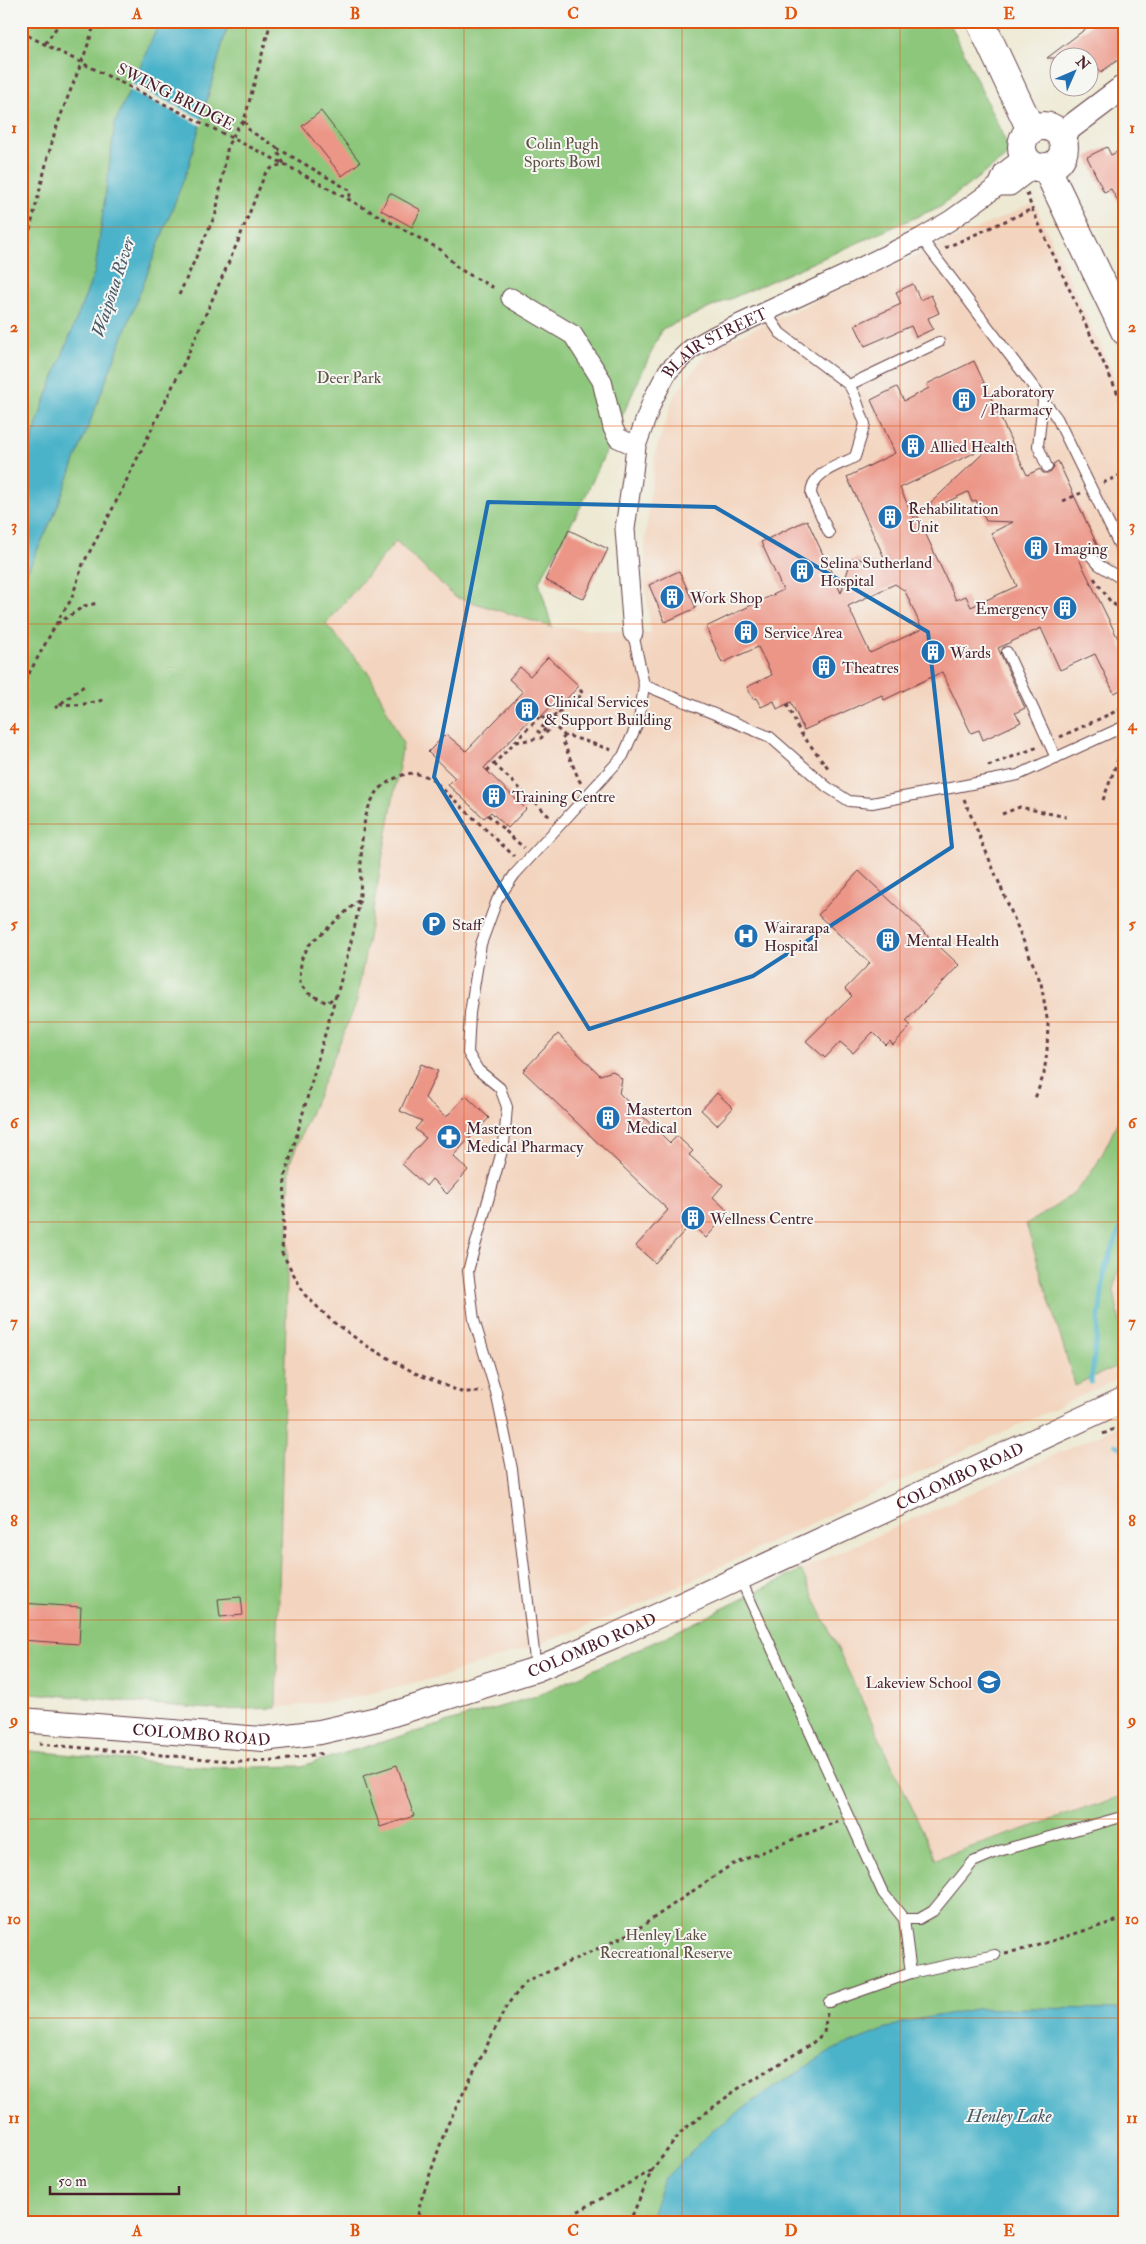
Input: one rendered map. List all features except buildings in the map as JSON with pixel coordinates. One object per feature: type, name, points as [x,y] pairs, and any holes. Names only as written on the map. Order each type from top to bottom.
[{"type":"main road","points":[[980,21],[1033,161],[1125,331]]},
{"type":"main road","points":[[1033,161],[1057,162],[1063,152],[1063,140],[1060,135]]},
{"type":"street","points":[[1060,135],[1125,86]]},
{"type":"street","name":"BLAIR STREET","points":[[633,633],[625,529],[636,446],[659,386],[678,359],[691,349],[765,311],[921,238],[977,203],[998,186],[1004,172],[1033,161]]},
{"type":"street","points":[[511,298],[573,335],[602,381],[613,428],[618,438],[636,446]]},
{"type":"street","name":"COLOMBO ROAD","points":[[21,1720],[263,1739],[320,1732],[377,1719],[536,1670],[614,1636],[1125,1399]]},
{"type":"lane","points":[[921,238],[1057,418],[1125,557]]},
{"type":"lane","points":[[765,311],[780,333],[849,386],[862,410],[865,424],[864,434],[855,457],[819,475],[813,480],[811,487],[811,494],[829,533]]},
{"type":"lane","points":[[849,386],[938,342]]},
{"type":"lane","points":[[1043,401],[1038,446],[1047,467]]},
{"type":"lane","points":[[1088,554],[1099,566],[1125,581]]},
{"type":"lane","points":[[536,1670],[512,1468],[490,1374],[474,1320],[468,1271],[504,1144],[507,1107],[500,1088],[478,1070],[468,1053],[470,1013],[480,944],[497,900],[523,865],[623,756],[638,720],[644,685],[633,633]]},
{"type":"lane","points":[[1007,652],[1056,758]]},
{"type":"lane","points":[[644,685],[770,738],[827,787],[849,801],[872,803],[1018,775],[1125,726]]},
{"type":"lane","points":[[740,1577],[847,1818],[883,1894],[904,1919],[912,1973]]},
{"type":"lane","points":[[904,1919],[919,1919],[933,1911],[973,1862],[999,1851],[1125,1816]]},
{"type":"lane","points":[[829,2002],[912,1973],[995,1955]]},
{"type":"path","points":[[45,44],[61,21]]},
{"type":"path","points":[[21,261],[33,223],[55,133],[89,43],[94,21]]},
{"type":"path","points":[[179,295],[216,212],[228,145],[238,127],[244,121],[271,21]]},
{"type":"path","name":"SWING BRIDGE","points":[[21,32],[349,198],[441,250],[460,269],[511,298]]},
{"type":"path","points":[[244,121],[250,131],[351,191],[349,198]]},
{"type":"path","points":[[21,688],[55,625],[71,600],[83,564],[110,514],[185,361],[239,239],[260,183],[265,174],[273,167],[284,164],[276,148]]},
{"type":"path","points":[[1033,161],[1032,209],[1125,409]]},
{"type":"path","points":[[932,254],[1032,209]]},
{"type":"path","points":[[1092,488],[1125,473]]},
{"type":"path","points":[[1090,574],[1110,601],[1125,613]]},
{"type":"path","points":[[55,625],[84,606],[98,603]]},
{"type":"path","points":[[55,708],[85,685]]},
{"type":"path","points":[[516,742],[541,738],[556,714],[564,707],[572,704],[583,693],[577,687]]},
{"type":"path","points":[[566,699],[572,704]]},
{"type":"path","points":[[59,704],[79,705],[104,700]]},
{"type":"path","points":[[787,704],[800,732],[833,774]]},
{"type":"path","points":[[979,768],[1020,756],[1125,707]]},
{"type":"path","points":[[487,772],[540,716],[565,736],[609,748],[623,756]]},
{"type":"path","points":[[565,736],[562,739],[579,780],[591,791]]},
{"type":"path","points":[[1103,800],[1125,741]]},
{"type":"path","points":[[494,764],[560,825]]},
{"type":"path","points":[[490,1374],[483,1393],[461,1392],[415,1373],[367,1346],[333,1322],[305,1295],[282,1253],[285,1177],[337,995],[359,900],[365,815],[373,797],[384,784],[406,773],[414,772],[431,778],[523,865]]},
{"type":"path","points":[[959,786],[1041,983],[1048,1024],[1047,1051],[1044,1074],[1034,1102]]},
{"type":"path","points":[[1002,814],[1020,807],[1066,817]]},
{"type":"path","points":[[488,815],[532,856]]},
{"type":"path","points":[[337,995],[327,1003],[308,993],[300,984],[301,960],[309,945],[359,900]]},
{"type":"path","points":[[417,2223],[420,2203],[446,2128],[507,2005],[526,1982],[633,1932],[731,1865],[847,1818]]},
{"type":"path","points":[[995,1955],[1054,1941],[1125,1918]]},
{"type":"path","points":[[629,2223],[652,2170],[683,2130],[736,2090],[810,2046],[824,2033],[829,2002]]},
{"type":"path","points":[[557,2223],[652,2170]]},
{"type":"highlighted area","points":[[488,502],[715,507],[928,632],[952,847],[753,976],[589,1029],[434,777]]},
{"type":"shaded area","name":"Wairarapa Hospital","points":[[1034,203],[1125,399],[1125,1375],[645,1602],[568,1634],[443,1676],[343,1700],[276,1708],[290,1162],[356,1004],[370,675],[326,624],[396,541],[455,597],[552,627],[651,634],[645,584],[645,541],[655,454],[674,396],[711,348]]},
{"type":"shaded area","name":"Lakeview School","points":[[1125,1423],[1125,1795],[936,1859],[801,1570]]},
{"type":"green space","points":[[21,21],[160,21],[115,123],[95,271],[42,408],[21,476]]},
{"type":"green space","points":[[229,21],[949,21],[1011,153],[939,207],[662,329],[581,506],[539,582],[552,627],[455,597],[396,541],[326,624],[370,675],[403,744],[356,1004],[290,1162],[276,1708],[220,1710],[21,1692],[21,585],[54,515],[188,168]]},
{"type":"green space","points":[[1125,1107],[1125,1240],[1114,1291],[1125,1349],[1125,1363],[1075,1385],[1026,1224],[1063,1201],[1083,1183],[1097,1163]]},
{"type":"green space","name":"Henley Lake Recreational Reserve","points":[[801,1570],[936,1859],[1125,1795],[1125,2223],[21,2223],[21,1750],[210,1768],[301,1766],[533,1697],[661,1639]]},
{"type":"water","name":"Waipōua River","points":[[160,21],[229,21],[188,168],[54,515],[21,585],[21,476],[42,408],[95,271],[115,123]]},
{"type":"water","name":"Henley Lake","points":[[975,2009],[1125,2009],[1125,2223],[648,2223],[664,2179],[711,2132],[772,2088],[833,2050],[903,2022]]},
{"type":"pier","points":[[130,83],[204,120],[202,126],[128,89]]},
{"type":"waterway","points":[[1091,1382],[1105,1268],[1125,1217]]},
{"type":"waterway","points":[[1116,1445],[1125,1449]]},
{"type":"place","name":"Laboratory / Pharmacy","points":[[964,400]]},
{"type":"place","name":"Allied Health","points":[[913,446]]},
{"type":"place","name":"Rehabilitation Unit","points":[[890,517]]},
{"type":"place","name":"Imaging","points":[[1036,548]]},
{"type":"place","name":"Selina Sutherland Hospital","points":[[802,571]]},
{"type":"place","name":"Work Shop","points":[[672,597]]},
{"type":"place","name":"Emergency","points":[[1065,608]]},
{"type":"place","name":"Service Area","points":[[746,632]]},
{"type":"place","name":"Wards","points":[[933,652]]},
{"type":"place","name":"Theatres","points":[[824,667]]},
{"type":"place","name":"Clinical Services & Support Building","points":[[527,710]]},
{"type":"place","name":"Training Centre","points":[[494,796]]},
{"type":"place","name":"Staff","points":[[434,924]]},
{"type":"place","name":"Wairarapa Hospital","points":[[746,936]]},
{"type":"place","name":"Mental Health","points":[[888,940]]},
{"type":"place","name":"Masterton Medical","points":[[608,1118]]},
{"type":"place","name":"Masterton Medical Pharmacy","points":[[449,1137]]},
{"type":"place","name":"Wellness Centre","points":[[693,1218]]},
{"type":"place","name":"Lakeview School","points":[[989,1682]]},
{"type":"park label","name":"Colin Pugh Sports Bowl","points":[[562,152]]},
{"type":"park label","name":"Deer Park","points":[[349,377]]}]
